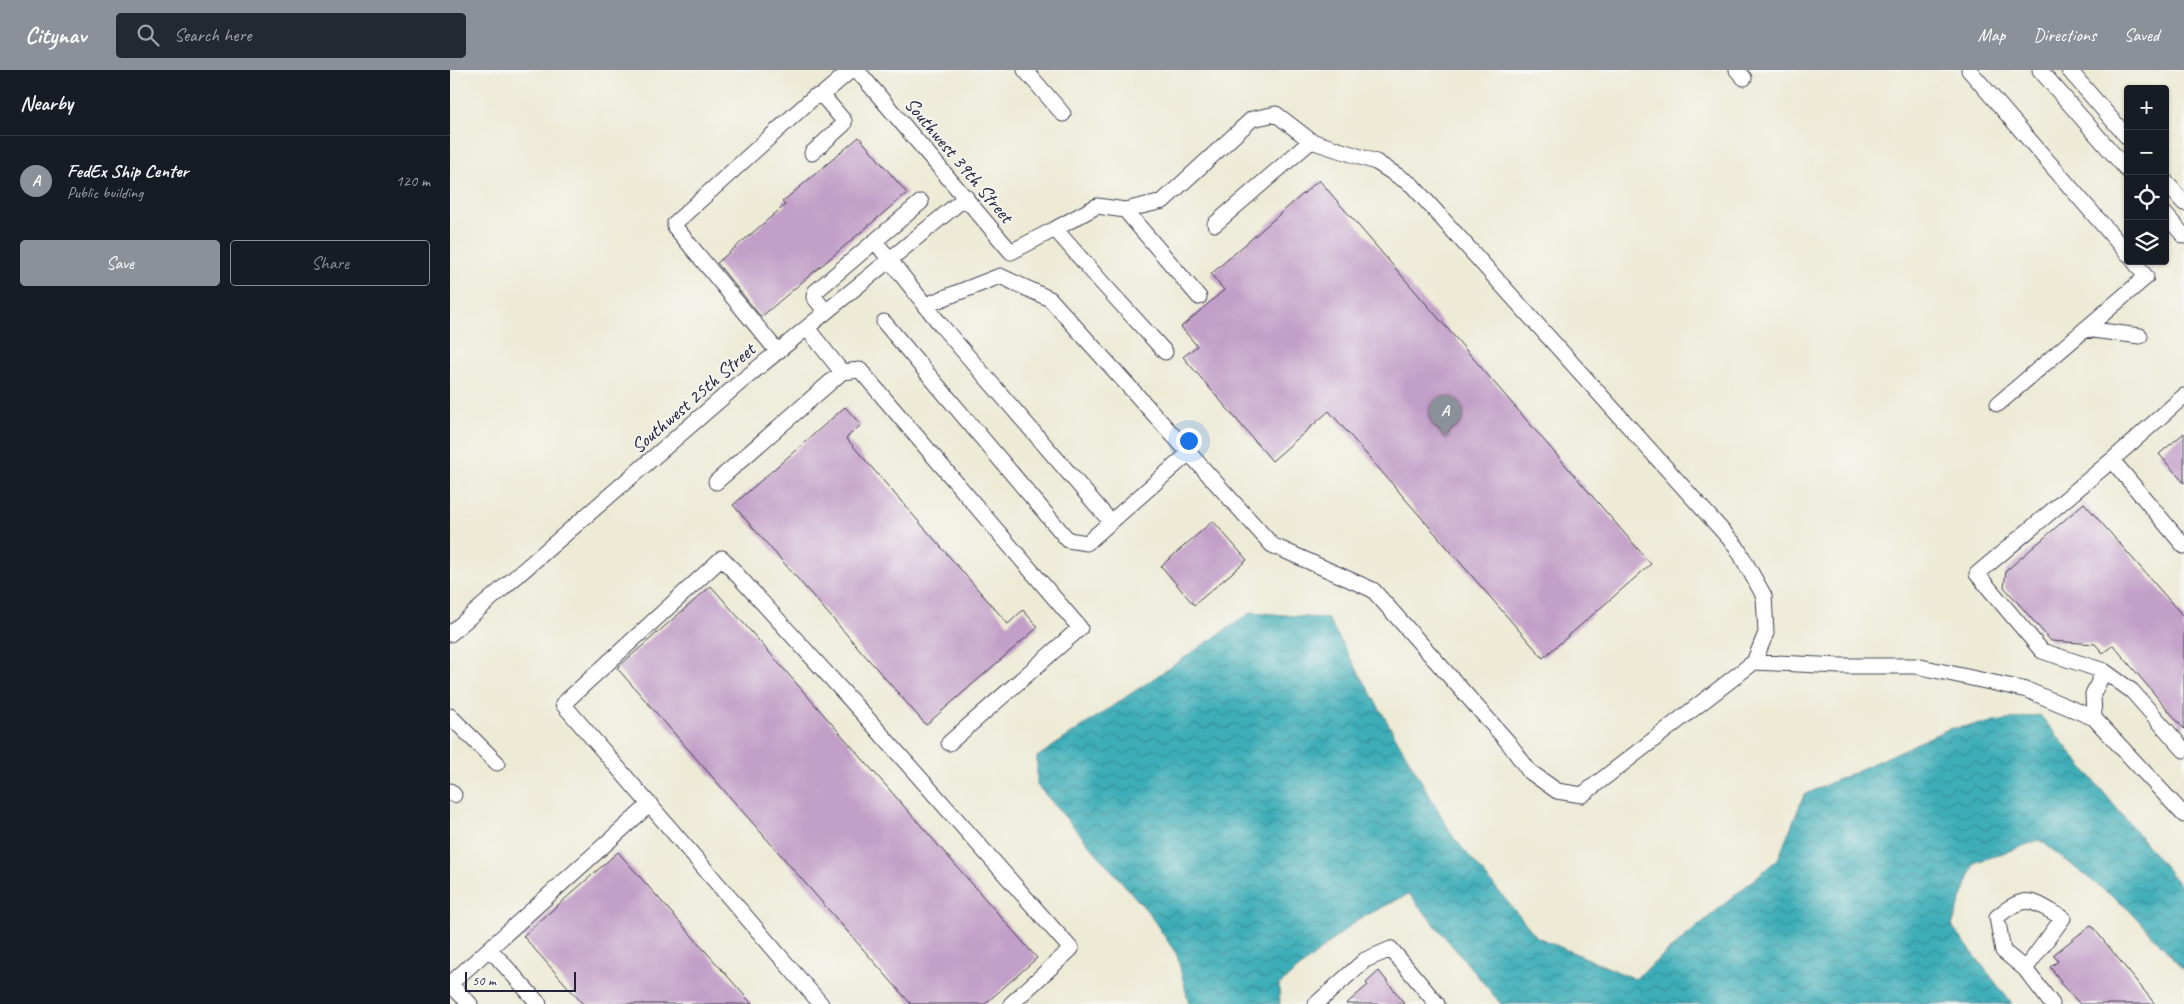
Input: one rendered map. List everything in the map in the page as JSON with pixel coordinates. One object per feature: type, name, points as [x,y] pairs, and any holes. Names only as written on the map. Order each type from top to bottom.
[{"type":"street","points":[[778,352],[675,227],[675,223],[814,97],[822,95],[851,70]]},
{"type":"street","name":"Southwest 39th Street","points":[[857,70],[1011,252],[1055,229]]},
{"type":"street","points":[[1025,70],[1063,114]]},
{"type":"street","points":[[1969,70],[2124,249]]},
{"type":"street","points":[[2040,70],[2124,166]]},
{"type":"street","points":[[2069,70],[2124,133]]},
{"type":"street","points":[[812,153],[844,124],[844,121],[822,95]]},
{"type":"street","points":[[926,305],[1000,276],[1050,299],[1272,544],[1373,590],[1508,742],[1529,771],[1557,791],[1582,795],[1754,662],[1766,633],[1764,596],[1736,546],[1412,185],[1376,162],[1311,141],[1276,114],[1252,119],[1162,201],[1125,210],[1097,206],[1055,229],[1165,352]]},
{"type":"street","points":[[1215,224],[1311,141]]},
{"type":"street","points":[[2169,185],[2184,202]]},
{"type":"street","name":"Southwest 25th Street","points":[[450,634],[778,352],[966,197]]},
{"type":"street","points":[[826,312],[814,297],[815,292],[921,202]]},
{"type":"street","points":[[1125,210],[1199,297]]},
{"type":"street","points":[[2169,219],[2184,236]]},
{"type":"street","points":[[875,241],[926,305],[1110,522]]},
{"type":"street","points":[[1998,404],[2146,276],[2137,265]]},
{"type":"street","points":[[884,322],[1068,540],[1087,543],[1189,453]]},
{"type":"street","points":[[807,328],[842,372]]},
{"type":"street","points":[[2085,329],[2140,336]]},
{"type":"street","points":[[716,482],[842,372],[860,370],[1080,628],[949,744]]},
{"type":"street","points":[[2184,396],[2112,460],[1977,574],[2042,651],[2104,671],[2132,691],[2184,750]]},
{"type":"street","points":[[2112,460],[2184,546]]},
{"type":"street","points":[[821,1004],[563,704],[722,558],[866,717],[1071,949],[1011,1004]]},
{"type":"street","points":[[1754,662],[1840,666],[1916,666],[2028,690],[2094,718],[2184,814]]},
{"type":"street","points":[[2094,718],[2093,694],[2104,671]]},
{"type":"street","points":[[450,716],[497,763]]},
{"type":"street","points":[[470,1004],[450,984],[650,804]]},
{"type":"street","points":[[2025,969],[2063,918],[2032,900],[2012,904],[1997,917],[2004,951],[2025,969],[2052,1004]]},
{"type":"street","points":[[490,949],[539,1004]]},
{"type":"street","points":[[1316,1004],[1365,960],[1391,949],[1437,1004]]},
{"type":"water","points":[[1252,612],[1328,619],[1454,838],[1537,937],[1635,979],[1778,859],[1804,795],[1948,729],[2040,715],[2184,890],[2184,970],[2128,909],[2040,840],[1974,863],[1952,926],[2012,1004],[1501,1004],[1409,894],[1357,920],[1279,985],[1280,1004],[1189,1004],[1177,955],[1148,912],[1037,785],[1037,757]]},
{"type":"building","points":[[859,137],[907,193],[761,317],[717,263],[785,205],[782,202]]},
{"type":"building","points":[[1319,180],[1651,564],[1543,658],[1329,411],[1272,461],[1183,357],[1197,346],[1181,327],[1224,290],[1211,274]]},
{"type":"building","points":[[845,407],[861,425],[846,438],[1008,624],[1023,610],[1038,627],[926,725],[733,505]]},
{"type":"building","points":[[2184,433],[2184,483],[2159,454]]},
{"type":"building","points":[[2084,503],[2184,617],[2184,729],[2113,645],[2103,653],[2095,644],[2051,641],[2004,587],[2006,571]]},
{"type":"building","points":[[1213,521],[1247,560],[1194,605],[1161,566]]},
{"type":"building","points":[[711,586],[1037,958],[985,1004],[911,1004],[617,668]]},
{"type":"building","points":[[618,852],[752,1004],[583,1004],[523,936]]},
{"type":"building","points":[[2091,925],[2155,1004],[2080,1004],[2060,983],[2061,981],[2050,967],[2058,961],[2053,955]]},
{"type":"building","points":[[1379,971],[1405,1004],[1346,1004],[1368,985],[1366,983]]},
{"type":"place","name":"FedEx Ship Center","points":[[1445,436]]}]
